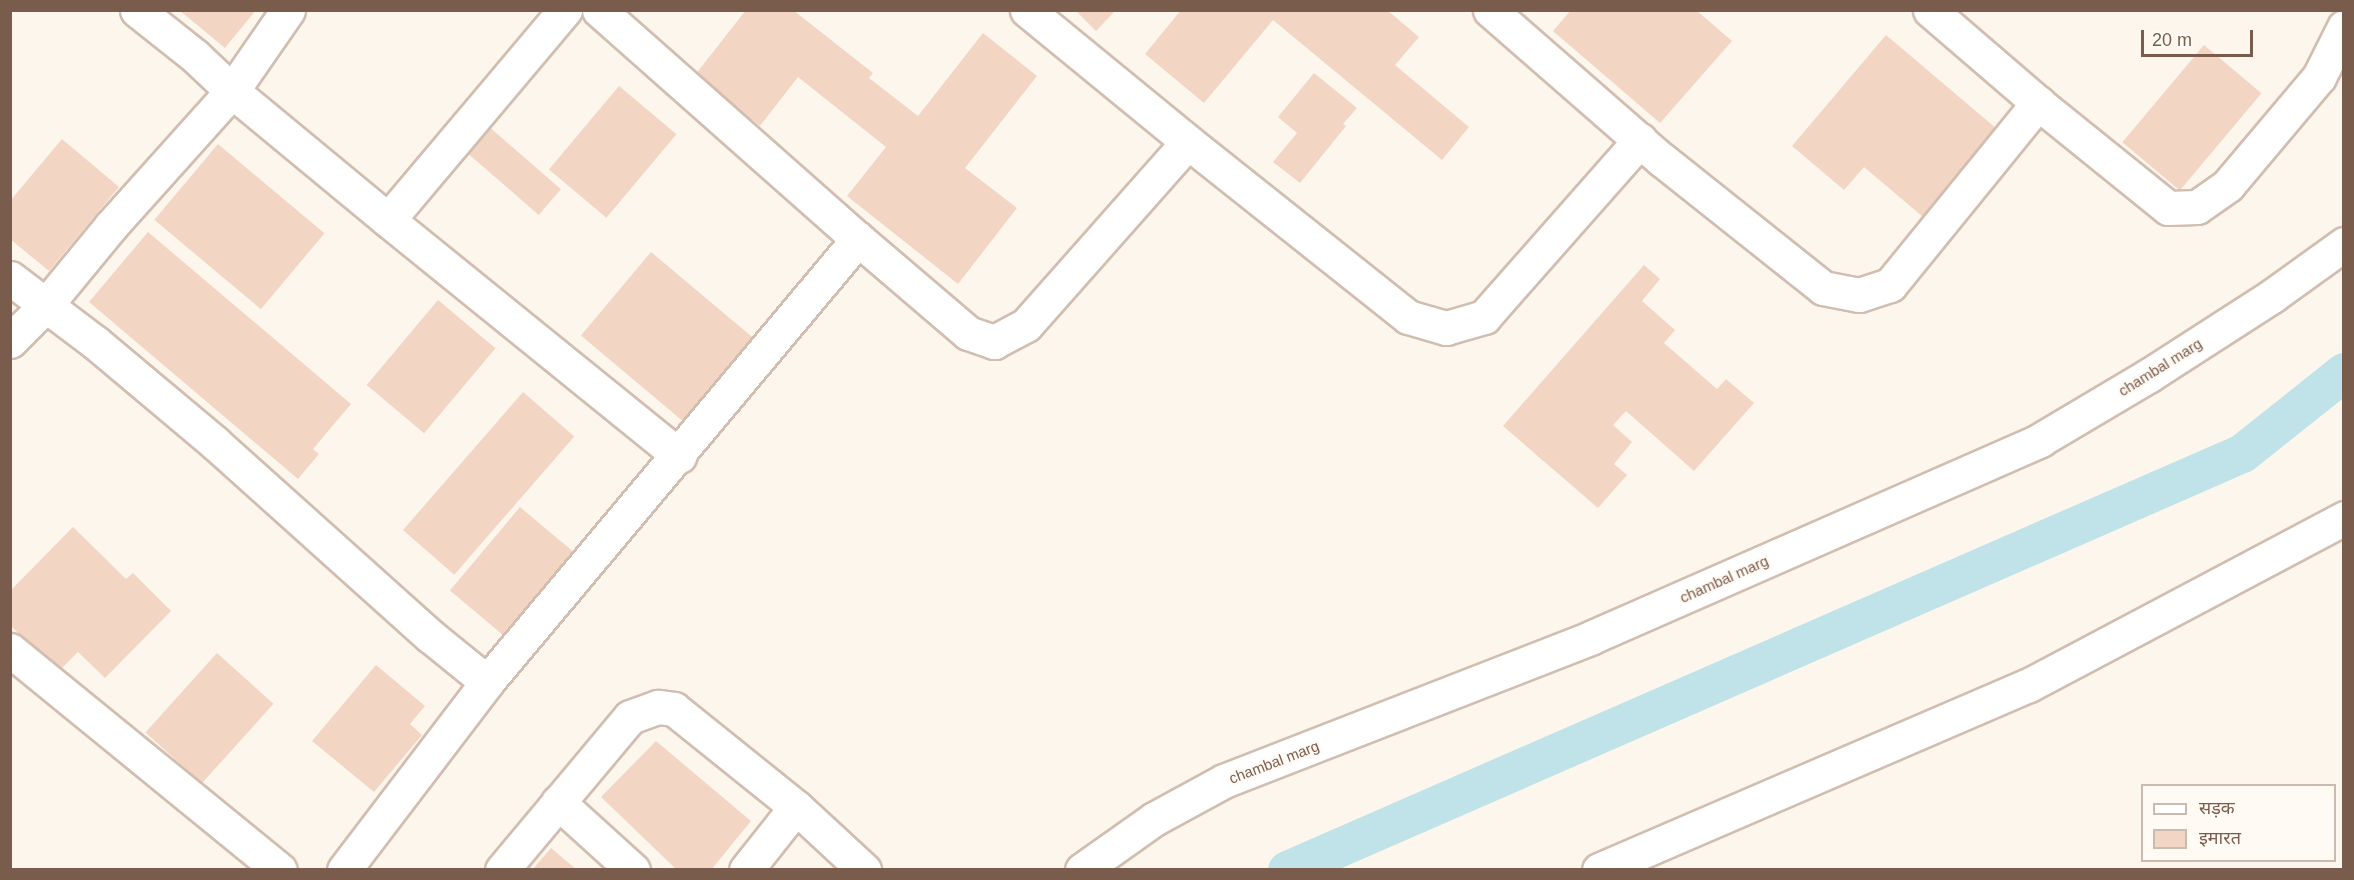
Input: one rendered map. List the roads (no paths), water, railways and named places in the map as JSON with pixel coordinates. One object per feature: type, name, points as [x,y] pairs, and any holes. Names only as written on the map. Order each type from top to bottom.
[{"type":"street","points":[[137,10],[195,56],[232,91],[388,220],[679,456]]},
{"type":"street","points":[[10,341],[46,305],[110,227],[232,91],[288,10]]},
{"type":"street","points":[[388,220],[566,10]]},
{"type":"street","points":[[599,10],[968,333],[994,342],[1026,326],[1188,142]]},
{"type":"street","points":[[1027,10],[1408,317],[1446,328],[1484,317],[1640,140]]},
{"type":"street","points":[[1490,10],[1640,140],[1824,288],[1859,295],[1890,285],[2038,103]]},
{"type":"street","points":[[1930,10],[2038,103],[2168,208],[2197,207],[2228,185],[2319,77],[2343,27]]},
{"type":"street","points":[[344,870],[487,682],[679,456],[858,239]]},
{"type":"street","name":"chambal marg","points":[[1082,870],[1154,819],[1224,781],[1590,639],[2040,440],[2148,376],[2234,320],[2343,244]]},
{"type":"street","points":[[10,278],[96,342],[215,443],[421,628],[487,682]]},
{"type":"street","points":[[1599,870],[2029,686],[2343,518]]},
{"type":"street","points":[[10,650],[280,870]]},
{"type":"street","points":[[502,870],[630,717],[658,707],[674,709],[796,807],[864,870]]},
{"type":"street","points":[[558,802],[633,870]]},
{"type":"street","points":[[746,870],[796,807]]},
{"type":"waterway","points":[[1287,870],[2242,453],[2344,372]]}]
